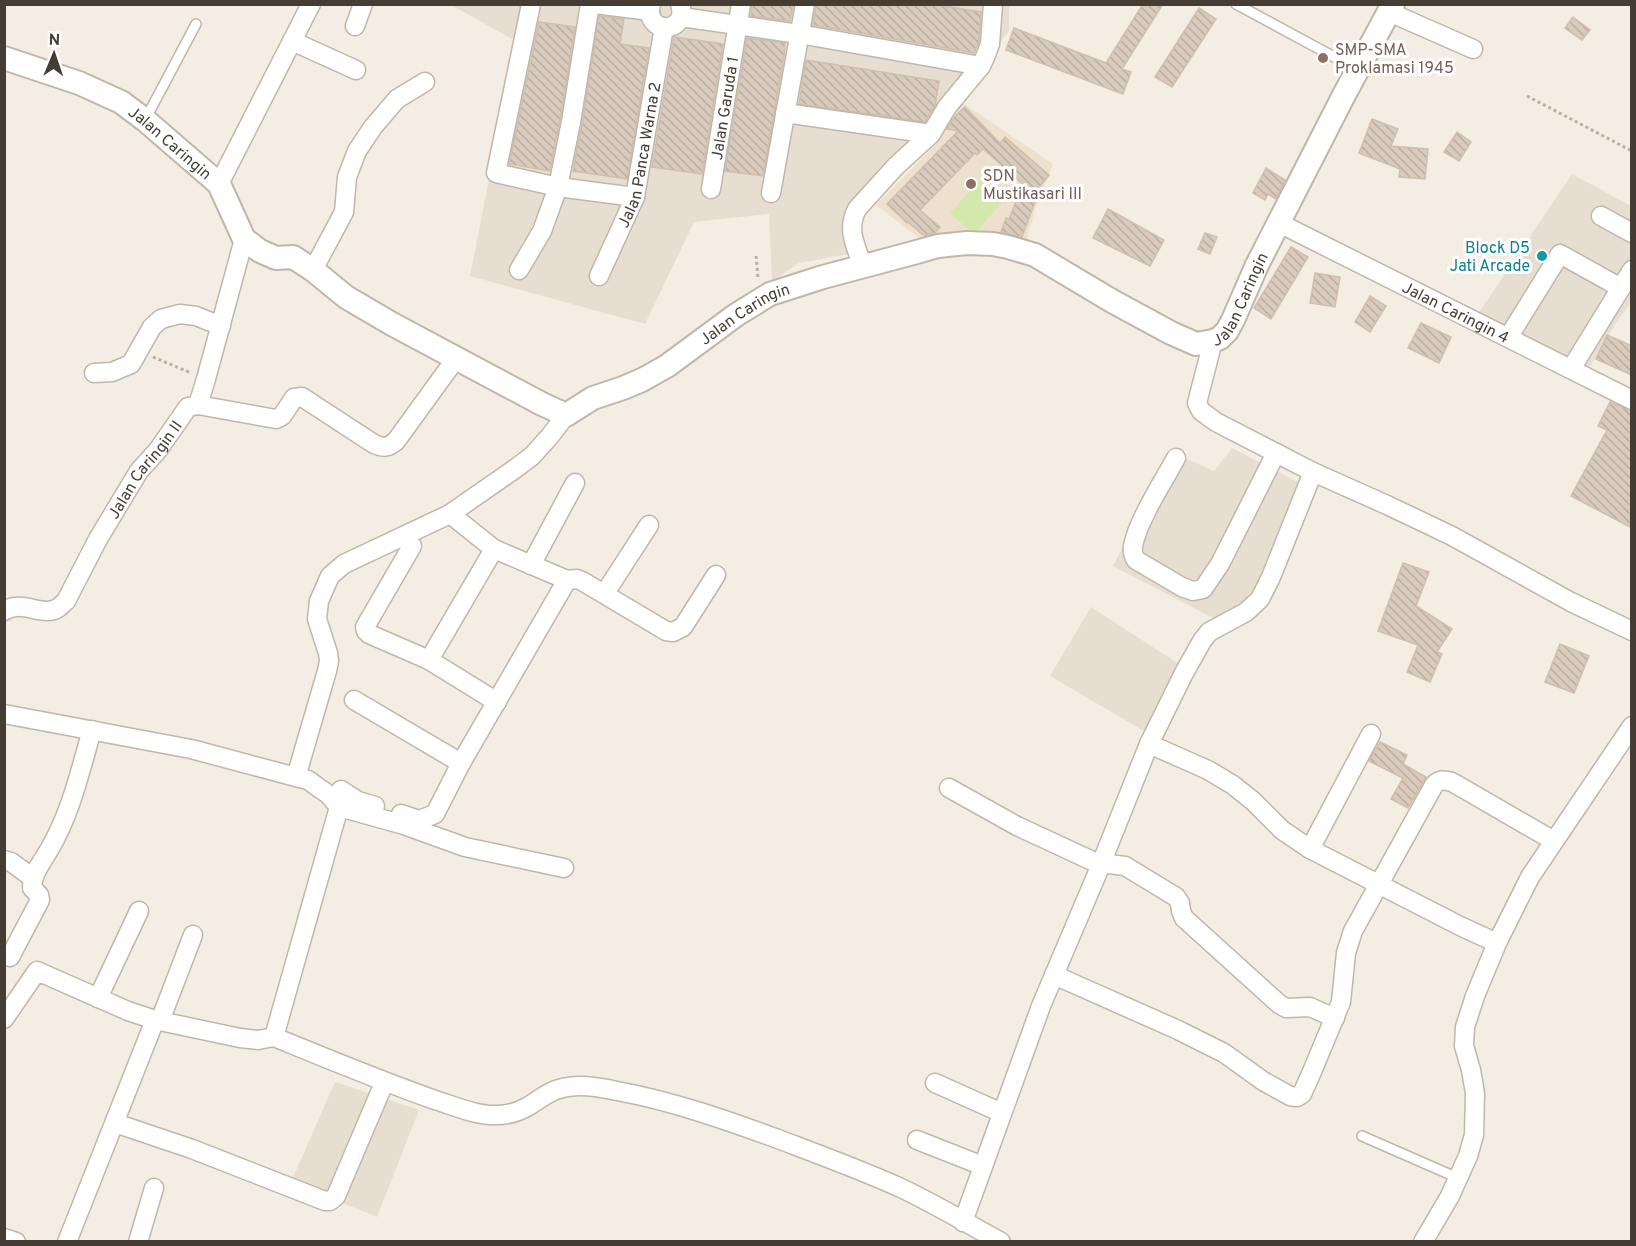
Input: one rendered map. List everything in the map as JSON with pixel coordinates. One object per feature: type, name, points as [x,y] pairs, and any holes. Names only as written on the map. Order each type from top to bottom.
[{"type":"street","points":[[219,184],[311,4]]},
{"type":"street","points":[[355,26],[363,4]]},
{"type":"street","points":[[531,4],[496,173],[558,187],[635,197]]},
{"type":"street","points":[[519,270],[542,231],[558,187],[590,4]]},
{"type":"street","points":[[595,4],[651,8],[652,21],[660,27],[674,25],[680,11],[737,25],[981,66]]},
{"type":"street","name":"Jalan Garuda 1","points":[[711,189],[741,4]]},
{"type":"street","points":[[771,193],[805,4]]},
{"type":"street","points":[[863,267],[851,225],[857,209],[896,166],[931,134],[947,107],[981,66],[990,44],[993,4]]},
{"type":"street","points":[[1391,8],[1473,49]]},
{"type":"street","name":"Jalan Caringin","points":[[566,415],[593,398],[642,380],[667,366],[736,315],[770,294],[938,246],[967,243],[993,244],[1035,255],[1171,333],[1196,344],[1220,338],[1227,331],[1257,265],[1391,8]]},
{"type":"street","name":"Jalan Panca Warna 2","points":[[599,276],[635,197],[664,27]]},
{"type":"street","points":[[292,40],[356,70]]},
{"type":"street","name":"Jalan Caringin","points":[[4,58],[79,83],[121,102],[145,120],[219,184],[244,239]]},
{"type":"street","points":[[313,270],[344,212],[347,177],[357,151],[373,127],[397,99],[425,82]]},
{"type":"street","points":[[784,113],[931,134]]},
{"type":"street","points":[[1601,216],[1632,233]]},
{"type":"street","name":"Jalan Caringin 4","points":[[1279,223],[1632,400]]},
{"type":"street","points":[[296,777],[327,671],[328,652],[317,619],[319,601],[327,581],[344,564],[450,514],[512,471],[532,456],[566,415],[542,404],[457,357],[392,324],[346,297],[293,257],[284,259],[269,256],[244,239],[198,405],[276,419],[282,416],[294,398],[302,397],[374,444],[388,447],[396,441],[457,357]]},
{"type":"street","points":[[1511,333],[1560,254],[1621,288]]},
{"type":"street","points":[[1570,369],[1632,270]]},
{"type":"street","points":[[94,373],[112,372],[134,365],[152,327],[161,319],[180,314],[196,316],[221,326]]},
{"type":"street","points":[[1213,341],[1197,403],[1201,411],[1216,422],[1313,472],[1452,536],[1570,602],[1632,631]]},
{"type":"street","name":"Jalan Caringin II","points":[[4,611],[21,606],[47,611],[58,609],[66,601],[98,539],[139,471],[158,450],[188,407],[198,405]]},
{"type":"street","points":[[1176,458],[1138,530],[1133,554],[1136,560],[1193,591],[1203,589],[1220,564],[1276,453]]},
{"type":"street","points":[[963,1222],[1027,1042],[1149,744],[1202,641],[1209,632],[1246,612],[1260,599],[1313,472]]},
{"type":"street","points":[[531,564],[575,483]]},
{"type":"street","points":[[450,514],[494,549],[567,580],[582,581],[666,631],[673,632],[683,627],[716,575]]},
{"type":"street","points":[[605,593],[650,525]]},
{"type":"street","points":[[412,546],[365,627],[366,631],[429,660],[497,702]]},
{"type":"street","points":[[429,660],[494,549]]},
{"type":"street","points":[[340,798],[358,801],[418,820],[435,814],[461,763],[567,580]]},
{"type":"street","points":[[354,700],[461,763]]},
{"type":"street","points":[[4,714],[191,749],[308,780],[328,794],[465,847],[564,868]]},
{"type":"street","points":[[1423,1242],[1458,1178],[1474,1135],[1475,1094],[1464,1046],[1466,1027],[1497,943],[1530,877],[1632,726]]},
{"type":"street","points":[[92,730],[67,815],[33,878],[32,888],[40,900],[7,955],[98,998],[157,1021],[240,1038],[258,1040],[274,1037],[384,1083],[467,1110],[496,1115],[511,1113],[527,1107],[557,1089],[570,1086],[617,1091],[661,1101],[752,1130],[859,1170],[903,1189],[1001,1242]]},
{"type":"street","points":[[1310,849],[1371,734]]},
{"type":"street","points":[[1149,744],[1208,770],[1233,785],[1282,830],[1310,849],[1497,943]]},
{"type":"street","points":[[1054,975],[1178,1030],[1224,1053],[1263,1081],[1290,1096],[1297,1096],[1302,1094],[1341,1002],[1346,953],[1353,931],[1438,781],[1452,782],[1554,841]]},
{"type":"street","points":[[949,788],[1017,826],[1101,865],[1125,866],[1176,897],[1184,918],[1283,1007],[1310,1007],[1335,1018]]},
{"type":"street","points":[[274,1037],[340,798]]},
{"type":"street","points":[[4,860],[33,878]]},
{"type":"street","points":[[98,998],[139,911]]},
{"type":"street","points":[[67,1242],[193,935]]},
{"type":"street","points":[[4,1019],[37,971]]},
{"type":"street","points":[[115,1123],[192,1149],[330,1201],[336,1196],[384,1083]]},
{"type":"street","points":[[935,1083],[1002,1113]]},
{"type":"street","points":[[917,1140],[983,1166]]},
{"type":"street","points":[[138,1242],[154,1188]]},
{"type":"street","points":[[4,1238],[16,1242]]},
{"type":"lane","points":[[1236,4],[1336,58],[1359,66]]},
{"type":"lane","points":[[145,120],[196,24]]},
{"type":"lane","points":[[1362,1136],[1458,1178]]},
{"type":"path","points":[[1527,96],[1632,151]]},
{"type":"path","points":[[134,365],[206,379]]},
{"type":"shaded area","points":[[1009,4],[1009,31],[853,221],[860,252],[799,263],[772,281],[769,214],[694,222],[645,324],[470,276],[516,41],[451,5]]},
{"type":"shaded area","name":"SDN Mustikasari III","points":[[963,103],[1053,164],[1035,210],[1024,248],[927,244],[876,205],[939,141],[947,119]]},
{"type":"shaded area","points":[[1572,174],[1631,206],[1631,303],[1617,321],[1584,377],[1474,320]]},
{"type":"shaded area","points":[[1232,448],[1303,485],[1253,599],[1217,620],[1113,566],[1171,452],[1214,471]]},
{"type":"shaded area","points":[[1091,607],[1185,668],[1149,734],[1050,676]]},
{"type":"shaded area","points":[[335,1082],[419,1110],[377,1217],[291,1182]]},
{"type":"green space","points":[[980,180],[1004,200],[974,234],[950,213]]},
{"type":"building","points":[[752,4],[793,4],[790,21],[751,16]]},
{"type":"building","points":[[816,4],[933,4],[981,12],[979,42],[974,53],[813,25]]},
{"type":"building","points":[[1143,4],[1163,4],[1122,69],[1131,72],[1123,94],[1006,50],[1014,28],[1106,63]]},
{"type":"building","points":[[1199,8],[1216,19],[1172,87],[1155,77]]},
{"type":"building","points":[[599,16],[624,19],[620,44],[649,48],[627,179],[573,171]]},
{"type":"building","points":[[1573,17],[1590,30],[1582,40],[1565,28]]},
{"type":"building","points":[[539,22],[575,27],[550,171],[509,164]]},
{"type":"building","points":[[674,37],[723,44],[702,174],[652,167]]},
{"type":"building","points":[[747,38],[785,43],[763,176],[725,171]]},
{"type":"building","points":[[806,60],[939,81],[935,106],[925,122],[799,104]]},
{"type":"building","points":[[965,107],[1000,143],[1005,137],[1049,175],[1031,197],[1036,199],[1022,237],[1001,232],[1006,218],[1009,219],[1023,184],[983,149],[977,155],[975,153],[920,210],[940,227],[935,233],[924,236],[887,204],[958,131],[947,129],[954,117]]},
{"type":"building","points":[[1372,119],[1398,129],[1391,146],[1428,149],[1425,179],[1399,177],[1400,169],[1359,153]]},
{"type":"building","points":[[1457,132],[1471,142],[1459,161],[1444,152]]},
{"type":"building","points":[[1266,168],[1285,180],[1276,199],[1268,194],[1265,200],[1253,193]]},
{"type":"building","points":[[1108,209],[1164,240],[1150,266],[1093,238]]},
{"type":"building","points":[[1205,233],[1217,237],[1210,254],[1198,249]]},
{"type":"building","points":[[1291,247],[1308,257],[1271,319],[1254,308]]},
{"type":"building","points":[[1315,273],[1340,277],[1335,307],[1310,303]]},
{"type":"building","points":[[1370,296],[1386,306],[1370,332],[1355,322]]},
{"type":"building","points":[[1421,323],[1451,337],[1439,363],[1408,348]]},
{"type":"building","points":[[1607,335],[1632,346],[1632,375],[1596,359]]},
{"type":"building","points":[[1610,402],[1632,411],[1632,528],[1571,496],[1607,430],[1598,426]]},
{"type":"building","points":[[1403,563],[1429,572],[1416,606],[1452,629],[1437,652],[1442,654],[1430,682],[1407,672],[1418,645],[1378,631]]},
{"type":"building","points":[[1560,644],[1589,656],[1574,693],[1545,682]]},
{"type":"building","points":[[1380,742],[1407,755],[1403,764],[1426,777],[1408,808],[1391,799],[1403,778],[1369,761]]},
{"type":"place","name":"SMP-SMA Proklamasi 1945","points":[[1323,58]]},
{"type":"place","name":"SDN Mustikasari III","points":[[971,184]]},
{"type":"place","name":"Block D5 Jati Arcade","points":[[1542,256]]}]
